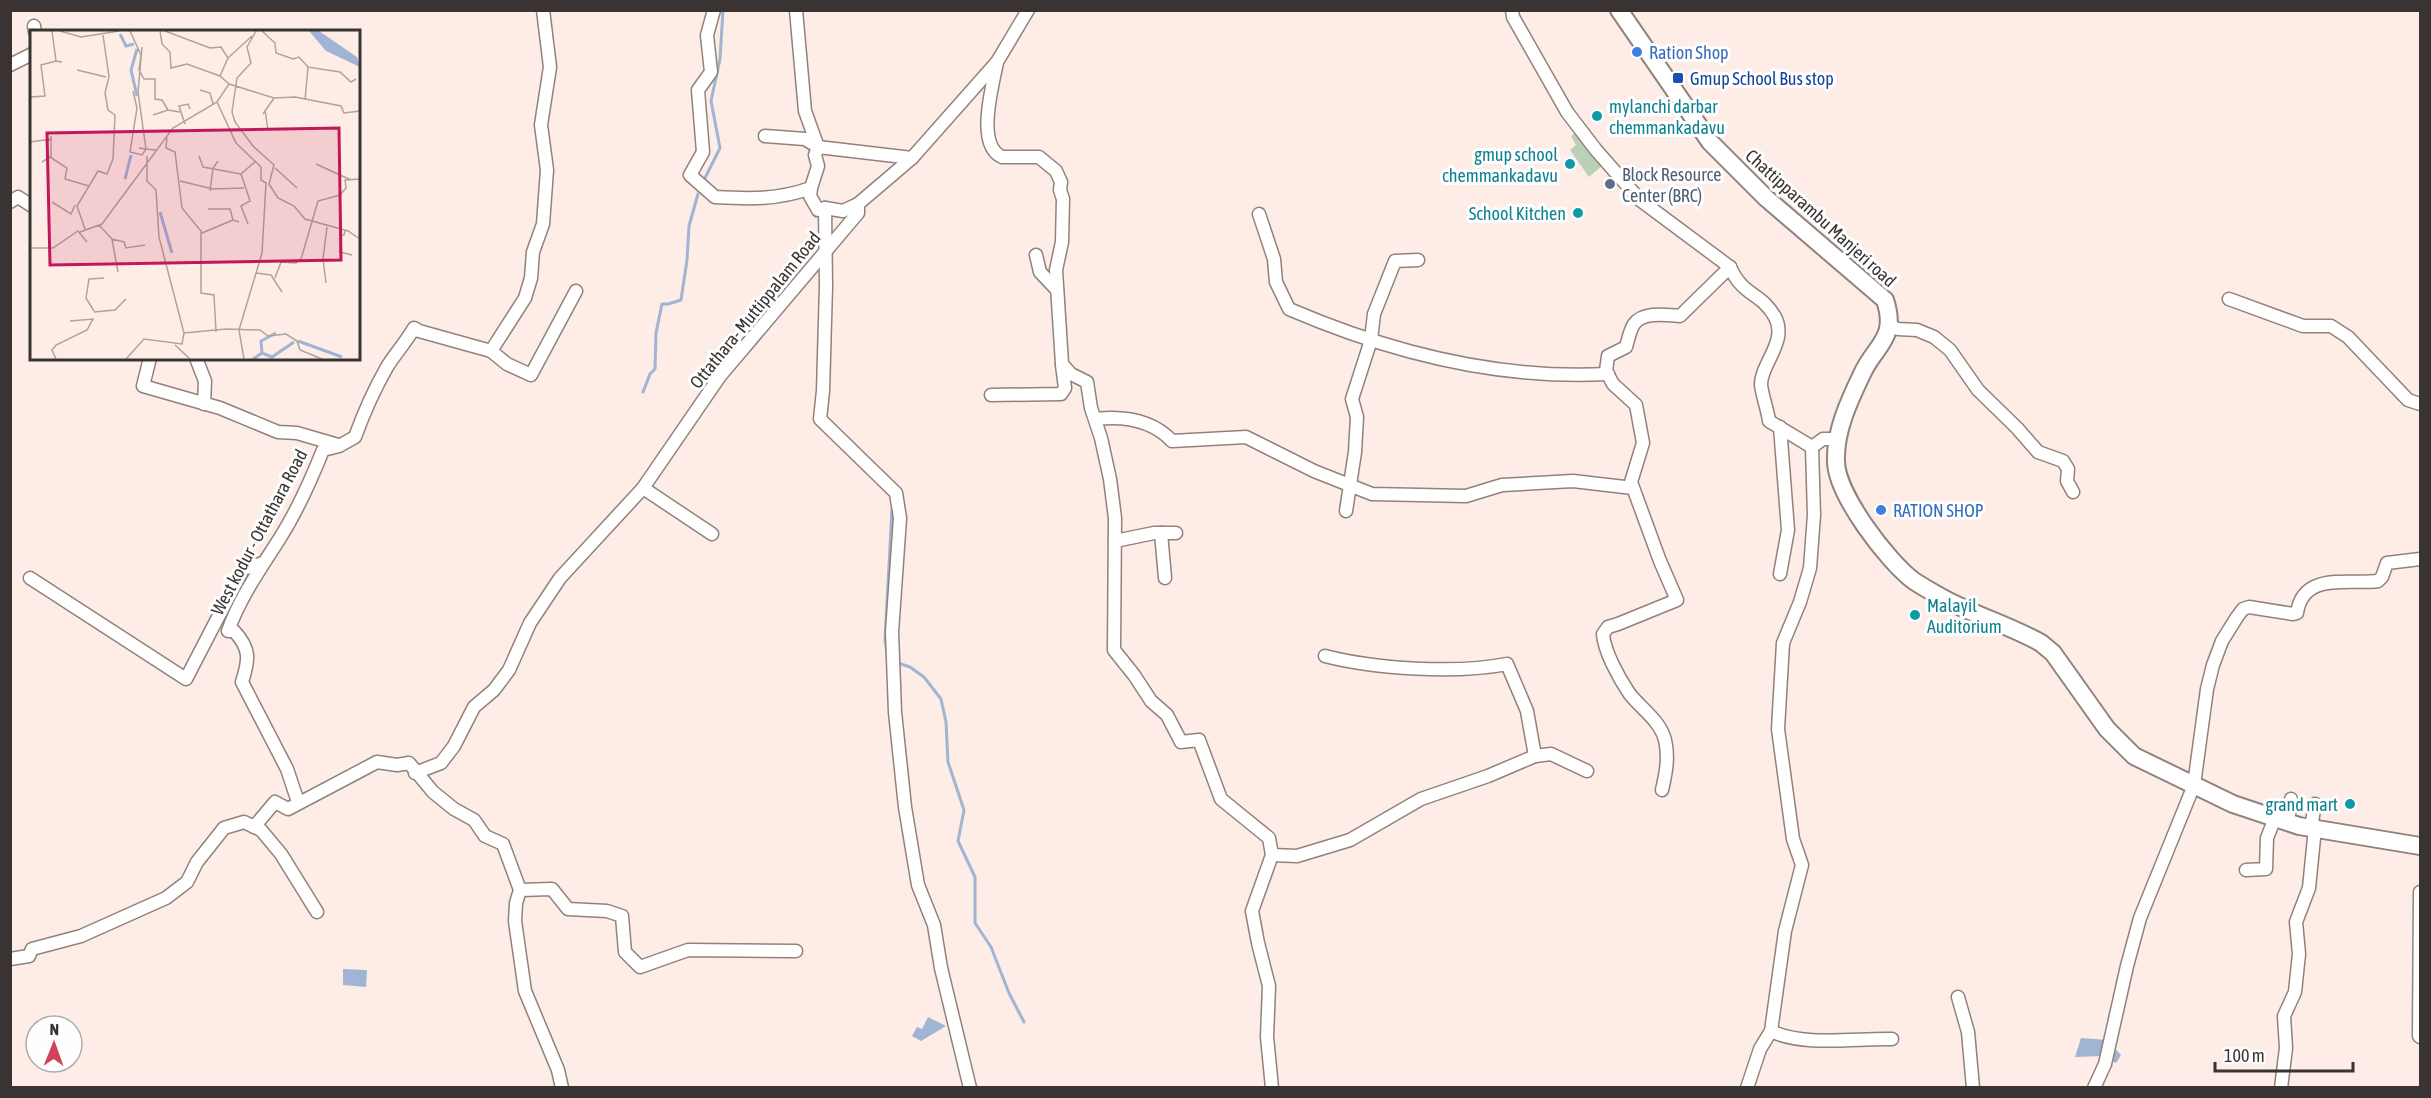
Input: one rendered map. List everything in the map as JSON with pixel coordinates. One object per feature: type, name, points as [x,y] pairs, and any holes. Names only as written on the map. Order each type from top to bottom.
[{"type":"main road","name":"Chattipparambu Manjeri road","points":[[1619,10],[1710,142],[1789,218],[1853,275],[1880,294],[1888,309],[1888,325]]},
{"type":"main road","points":[[1888,325],[1885,342],[1864,370],[1847,406],[1838,439],[1835,462],[1838,479],[1846,497],[1885,552],[1913,580],[1942,598],[2041,643],[2054,653],[2107,729],[2134,756],[2233,804],[2282,820],[2313,828],[2421,846]]},
{"type":"street","points":[[543,10],[550,67],[541,125],[548,170],[543,224],[533,252],[531,278],[525,298],[491,351],[507,363],[531,375],[576,291]]},
{"type":"street","points":[[714,10],[707,35],[711,72],[698,90],[703,152],[690,175],[715,197],[786,197],[811,188]]},
{"type":"street","points":[[796,10],[805,111],[818,147],[815,155],[818,166],[810,196],[818,210],[825,208],[843,211],[858,204]]},
{"type":"street","name":"Ottathara- Muttippalam Road","points":[[415,773],[441,763],[454,746],[474,707],[494,690],[509,669],[530,623],[560,578],[643,488],[720,376],[858,213],[858,204],[912,158],[997,62],[1028,10]]},
{"type":"street","points":[[1516,13],[1567,112],[1596,150],[1640,200],[1730,267],[1736,282],[1748,293],[1760,297],[1777,319],[1775,350],[1761,384],[1769,421],[1812,447]]},
{"type":"street","points":[[10,65],[30,55]]},
{"type":"street","points":[[991,395],[1061,394],[1065,388],[1056,270],[1062,242],[1061,182],[1056,171],[1039,157],[1002,157],[997,155],[987,141],[988,114],[997,62]]},
{"type":"street","points":[[765,136],[805,139],[818,147],[912,158]]},
{"type":"street","points":[[10,202],[18,198],[30,203]]},
{"type":"street","points":[[825,208],[823,391],[820,419],[896,493],[900,518],[892,632],[895,712],[905,807],[918,885],[934,925],[941,968],[970,1088]]},
{"type":"street","points":[[1259,214],[1274,259],[1276,282],[1289,309],[1393,348],[1490,369],[1568,376],[1608,374]]},
{"type":"street","points":[[1036,255],[1040,272],[1057,290]]},
{"type":"street","points":[[1346,511],[1355,452],[1357,417],[1352,399],[1371,340],[1374,314],[1395,261],[1418,260]]},
{"type":"street","points":[[1662,790],[1667,765],[1665,738],[1650,714],[1629,693],[1606,650],[1603,634],[1608,627],[1677,600],[1631,482],[1643,443],[1636,405],[1613,384],[1606,371],[1608,356],[1626,347],[1638,320],[1656,314],[1680,316],[1730,267]]},
{"type":"street","points":[[2229,299],[2303,326],[2331,326],[2348,336],[2408,400],[2421,404]]},
{"type":"street","points":[[1888,325],[1898,329],[1917,330],[1934,337],[1950,350],[1978,390],[2038,452],[2063,461],[2068,469],[2067,481],[2073,492]]},
{"type":"street","name":"West kodur - Ottathara Road","points":[[298,802],[287,769],[242,682],[249,662],[243,640],[234,631],[228,631],[234,613],[263,563],[282,536],[323,450],[339,446],[355,437],[363,414],[387,367],[404,346],[414,328],[491,351]]},
{"type":"street","points":[[150,360],[143,386],[204,404],[278,432],[297,433],[339,446]]},
{"type":"street","points":[[197,360],[205,381],[204,404]]},
{"type":"street","points":[[1062,364],[1071,374],[1087,382],[1091,408],[1096,419],[1110,479],[1115,541],[1114,650],[1151,701],[1167,715],[1181,742],[1199,740],[1221,799],[1269,838],[1272,855],[1252,911],[1269,986],[1267,1037],[1272,1088]]},
{"type":"street","points":[[1096,419],[1144,422],[1162,431],[1172,441],[1246,437],[1314,471],[1372,494],[1466,496],[1502,484],[1573,481],[1633,488]]},
{"type":"street","points":[[1780,427],[1788,530],[1780,574]]},
{"type":"street","points":[[1812,447],[1823,439],[1838,439]]},
{"type":"street","points":[[1747,1088],[1760,1049],[1771,1031],[1785,932],[1802,865],[1793,839],[1778,729],[1783,643],[1800,602],[1810,568],[1814,515],[1812,447]]},
{"type":"street","points":[[643,488],[712,534]]},
{"type":"street","points":[[1115,541],[1161,533],[1176,533]]},
{"type":"street","points":[[1161,533],[1165,578]]},
{"type":"street","points":[[2094,1088],[2105,1064],[2140,918],[2194,785],[2207,689],[2222,641],[2243,609],[2297,613],[2300,599],[2308,589],[2316,585],[2325,582],[2378,581],[2387,563],[2421,558]]},
{"type":"street","points":[[30,578],[186,679],[243,569],[263,563]]},
{"type":"street","points":[[1325,656],[1346,662],[1430,669],[1480,670],[1507,664],[1527,711],[1535,756]]},
{"type":"street","points":[[1272,855],[1297,856],[1350,840],[1421,799],[1488,776],[1535,756],[1551,753],[1587,771]]},
{"type":"street","points":[[254,827],[274,802],[288,809],[377,762],[397,765],[409,763],[415,773],[454,809],[474,820],[485,836],[502,844],[520,890],[516,903],[515,921],[525,991],[558,1070],[562,1088]]},
{"type":"street","points":[[2246,870],[2266,869],[2267,838],[2282,820],[2291,799]]},
{"type":"street","points":[[2281,1088],[2286,1048],[2284,1016],[2295,992],[2299,954],[2296,922],[2309,888],[2315,804]]},
{"type":"street","points":[[10,959],[29,956],[32,949],[81,936],[166,898],[187,882],[197,862],[224,828],[244,822],[261,830],[281,854],[317,912]]},
{"type":"street","points":[[520,890],[552,889],[568,909],[607,911],[622,916],[625,951],[640,967],[688,950],[796,951]]},
{"type":"street","points":[[2421,892],[2419,1036],[2421,1037]]},
{"type":"street","points":[[1958,997],[1968,1032],[1973,1088]]},
{"type":"street","points":[[1771,1031],[1783,1037],[1817,1040],[1892,1039]]},
{"type":"green space","points":[[1575,133],[1603,165],[1589,177],[1570,150],[1576,145],[1571,136]]},
{"type":"water","points":[[343,969],[367,970],[366,987],[343,985]]},
{"type":"water","points":[[928,1017],[946,1026],[921,1041],[912,1036],[917,1027],[922,1029]]},
{"type":"water","points":[[2081,1038],[2107,1040],[2121,1055],[2116,1063],[2103,1056],[2075,1057]]},
{"type":"waterway","points":[[705,178],[720,148],[711,101],[720,59],[723,10]]},
{"type":"waterway","points":[[643,392],[650,374],[655,369],[656,333],[662,304],[681,300],[689,226],[698,194]]},
{"type":"waterway","points":[[887,653],[885,640],[892,509]]},
{"type":"waterway","points":[[898,663],[910,667],[924,677],[941,699],[946,722],[948,762],[964,810],[958,841],[975,877],[975,923],[991,947],[1009,993],[1024,1022]]},
{"type":"place","name":"Ration Shop","points":[[1637,52]]},
{"type":"place","name":"Gmup School Bus stop","points":[[1678,78]]},
{"type":"place","name":"mylanchi darbar chemmankadavu","points":[[1597,116]]},
{"type":"place","name":"gmup school chemmankadavu","points":[[1570,164]]},
{"type":"place","name":"Block Resource Center (BRC)","points":[[1610,184]]},
{"type":"place","name":"School Kitchen","points":[[1578,213]]},
{"type":"place","name":"RATION SHOP","points":[[1881,510]]},
{"type":"place","name":"Malayil Auditorium","points":[[1915,615]]},
{"type":"place","name":"grand mart","points":[[2350,804]]}]
